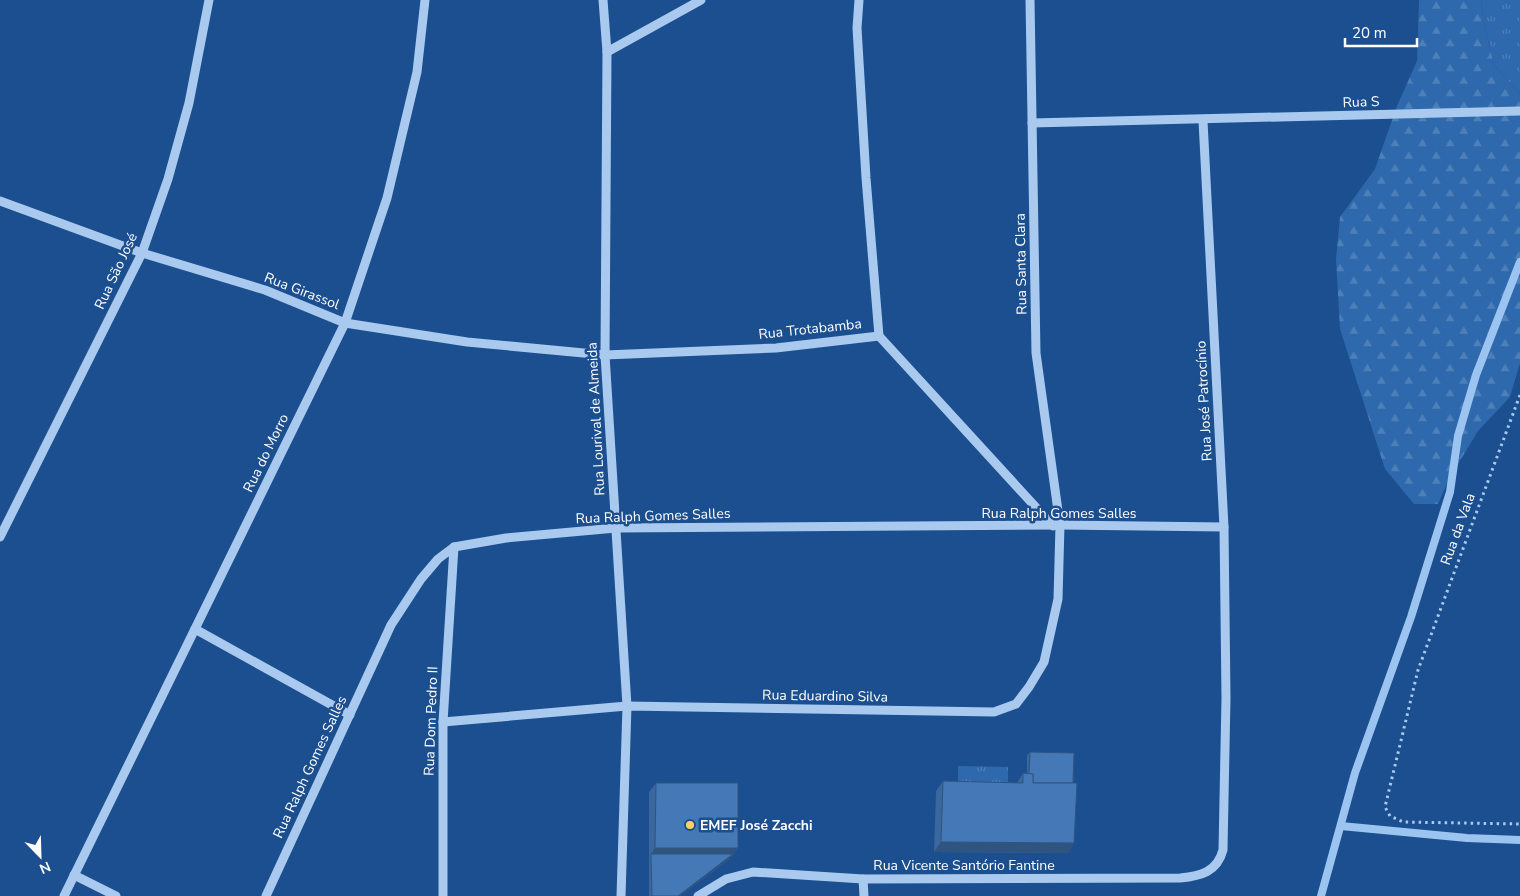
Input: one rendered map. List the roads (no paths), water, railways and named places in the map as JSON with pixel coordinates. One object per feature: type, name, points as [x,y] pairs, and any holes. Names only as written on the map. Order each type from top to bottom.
[{"type":"street","name":"Rua São José","points":[[0,537],[142,252],[168,179],[190,103],[207,20],[209,0]]},
{"type":"street","name":"Rua do Morro","points":[[64,896],[345,322],[387,198],[417,72],[425,0]]},
{"type":"street","name":"Rua Lourival de Almeida","points":[[603,0],[607,52],[606,354],[627,706],[621,896]]},
{"type":"street","points":[[607,52],[700,0]]},
{"type":"street","points":[[859,0],[858,28],[866,169],[879,336]]},
{"type":"street","name":"Rua Santa Clara","points":[[1030,0],[1036,353],[1057,526]]},
{"type":"street","name":"Rua S","points":[[1203,121],[1520,111]]},
{"type":"street","points":[[1032,124],[1203,121]]},
{"type":"street","name":"Rua José Patrocínio","points":[[1203,121],[1224,527],[1226,698],[1222,850]]},
{"type":"street","name":"Rua Girassol","points":[[0,201],[142,252],[265,290],[345,322],[467,342],[606,354]]},
{"type":"street","name":"Rua Trotabamba","points":[[606,354],[776,348],[879,336],[1057,526]]},
{"type":"street","name":"Rua Eduardino Silva","points":[[443,722],[627,706],[994,712],[1016,704],[1030,687],[1044,662],[1058,599],[1057,526]]},
{"type":"street","name":"Rua Ralph Gomes Salles","points":[[266,896],[391,625],[421,579],[438,559],[454,547],[506,538],[616,528],[1224,527]]},
{"type":"street","name":"Rua Dom Pedro II","points":[[443,896],[443,722],[454,547]]},
{"type":"street","points":[[195,629],[350,715]]},
{"type":"street","name":"Rua Vicente Santório Fantine","points":[[698,896],[726,879],[753,872],[863,879],[1180,878],[1212,869],[1220,862],[1222,850]]},
{"type":"street","points":[[74,875],[116,896]]},
{"type":"street","points":[[863,879],[864,896]]},
{"type":"waterway","points":[[1321,896],[1355,773],[1411,617],[1450,492],[1458,436],[1476,375],[1520,262]]},
{"type":"waterway","points":[[1341,826],[1467,838],[1520,840]]},
{"type":"place","name":"EMEF José Zacchi","points":[[690,825]]}]
